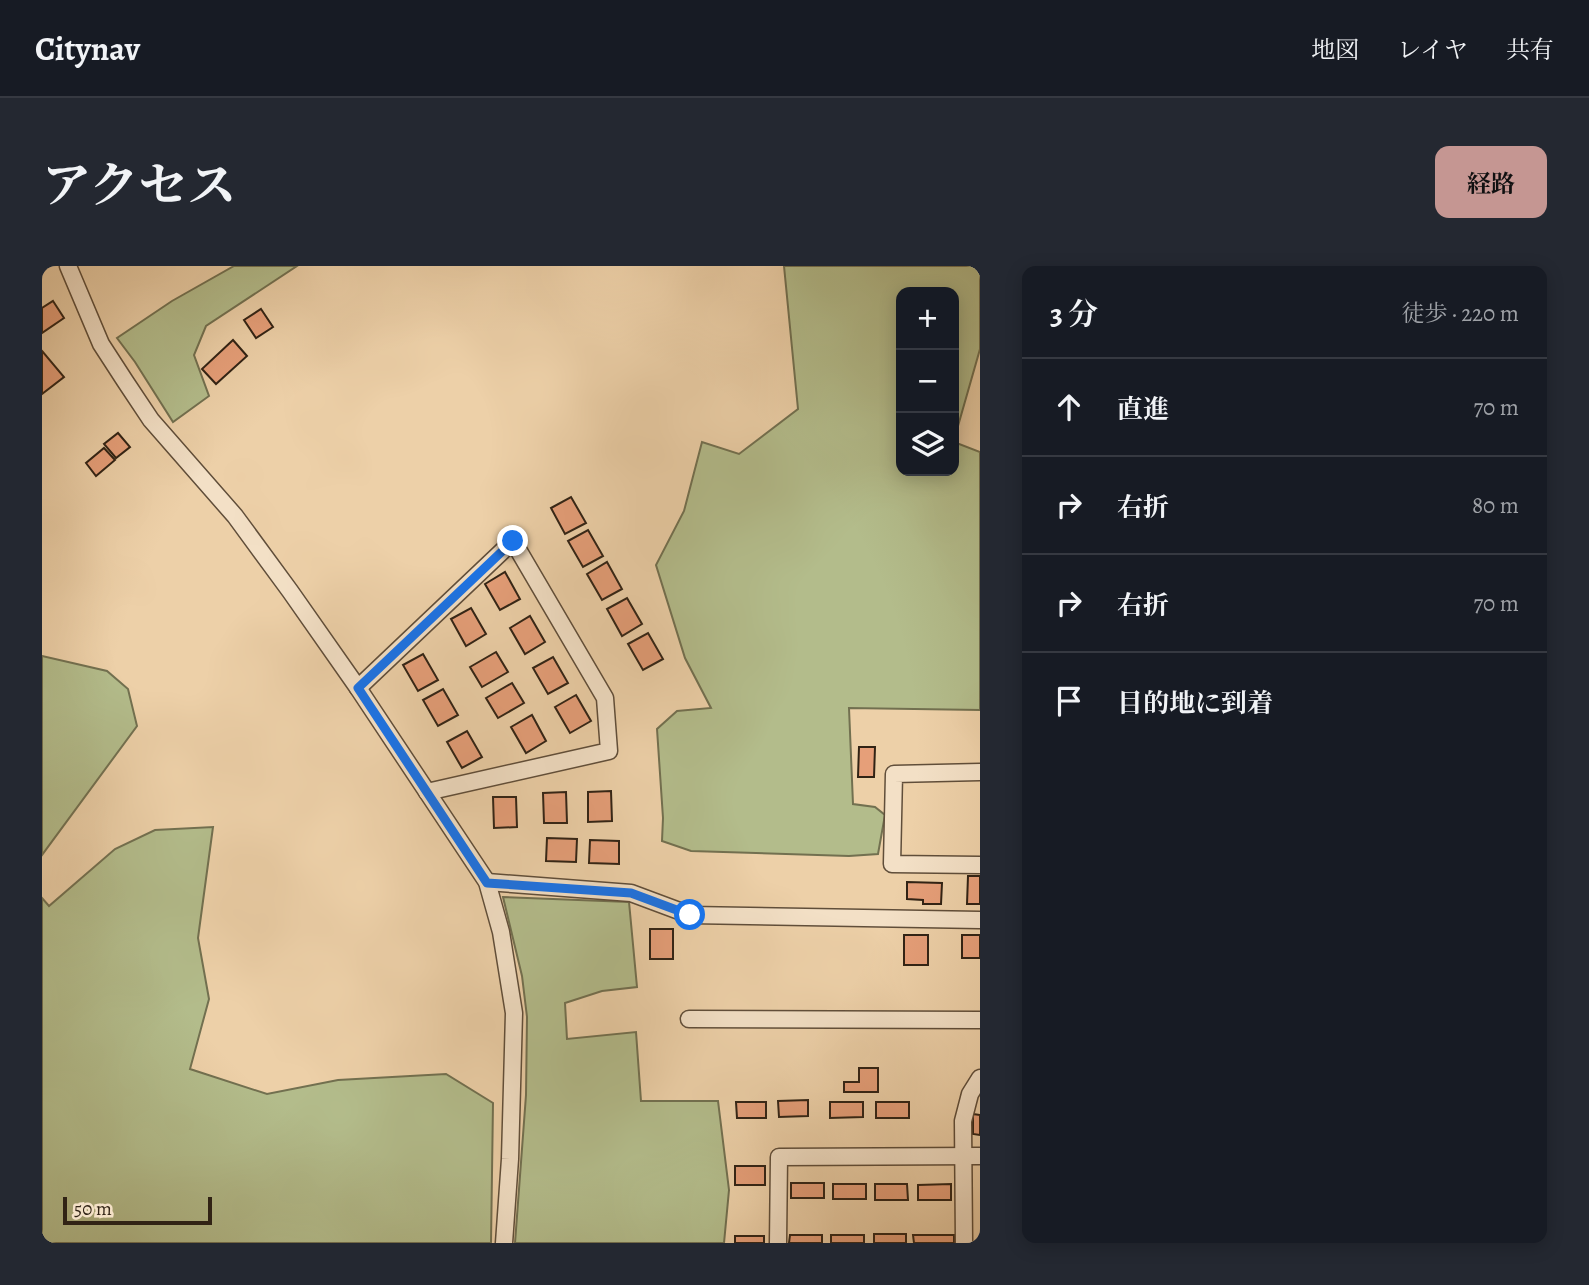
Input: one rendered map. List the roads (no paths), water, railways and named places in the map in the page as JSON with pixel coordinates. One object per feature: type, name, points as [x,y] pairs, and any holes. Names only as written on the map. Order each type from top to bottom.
[{"type":"street","points":[[68,266],[101,344],[151,420],[235,516],[358,688],[487,883],[501,932],[514,1013],[510,1159],[503,1243]]},
{"type":"street","points":[[358,688],[513,541],[605,698],[609,751],[427,792]]},
{"type":"street","points":[[980,772],[894,774],[892,864],[980,865]]},
{"type":"street","points":[[487,883],[631,893],[690,915],[980,920]]},
{"type":"street","points":[[689,1019],[980,1020]]},
{"type":"street","points":[[964,1243],[972,1155],[964,1121],[970,1094],[980,1078]]},
{"type":"street","points":[[778,1243],[779,1157],[972,1155]]}]
